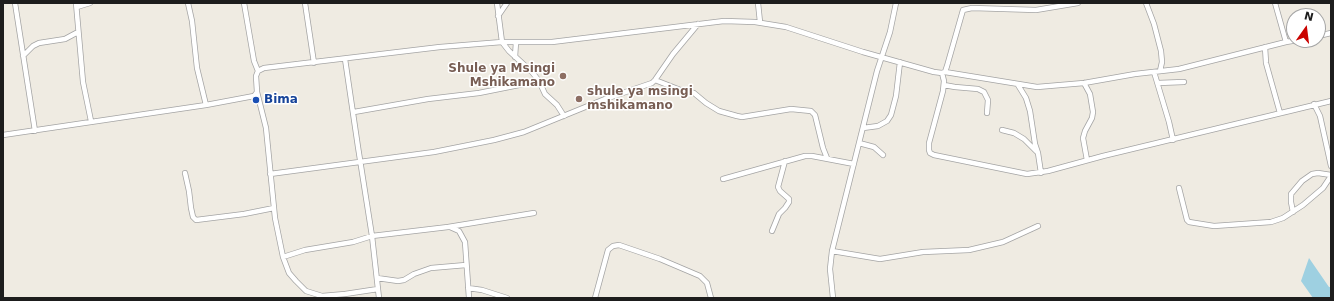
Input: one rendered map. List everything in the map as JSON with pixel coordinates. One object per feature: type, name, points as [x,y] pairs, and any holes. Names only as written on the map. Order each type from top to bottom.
[{"type":"street","points":[[14,3],[35,130]]},
{"type":"street","points":[[90,3],[76,5],[83,82],[91,121]]},
{"type":"street","points":[[188,3],[192,21],[197,68],[206,105]]},
{"type":"street","points":[[244,3],[254,61],[258,71],[256,76],[257,92],[266,128],[274,208],[283,257],[290,273],[306,291],[322,296],[332,296],[378,289]]},
{"type":"street","points":[[305,3],[314,63]]},
{"type":"street","points":[[497,3],[502,42],[515,57],[530,70],[539,81],[545,94],[557,105],[564,116]]},
{"type":"street","points":[[498,16],[507,3]]},
{"type":"street","points":[[758,3],[760,22]]},
{"type":"street","points":[[833,298],[830,269],[832,251],[881,57],[890,32],[896,3]]},
{"type":"street","points":[[965,3],[944,73],[944,85],[941,101],[929,143],[930,153],[934,155],[1008,171],[1027,174],[1041,173],[1087,160],[1331,101]]},
{"type":"street","points":[[963,10],[972,8],[1036,10],[1078,3]]},
{"type":"street","points":[[1146,3],[1154,24],[1161,51],[1162,57],[1160,71]]},
{"type":"street","points":[[258,71],[264,68],[416,50],[502,42],[552,42],[724,21],[743,21],[760,22],[786,27],[934,72],[1036,87],[1084,83],[1179,68],[1286,42],[1275,3]]},
{"type":"street","points":[[270,174],[360,163],[441,150],[509,136],[605,99],[652,83],[673,54],[698,24]]},
{"type":"street","points":[[23,56],[32,46],[39,43],[65,39],[78,32]]},
{"type":"street","points":[[515,57],[516,42]]},
{"type":"street","points":[[1265,47],[1266,63],[1280,113]]},
{"type":"street","points":[[345,59],[372,236],[379,298]]},
{"type":"street","points":[[863,128],[878,126],[887,121],[891,115],[896,96],[900,62]]},
{"type":"street","points":[[1154,72],[1173,140]]},
{"type":"street","points":[[655,80],[683,91],[694,93],[719,111],[736,116],[742,117],[791,109],[811,111],[815,115],[827,158]]},
{"type":"street","points":[[354,112],[484,92],[539,81]]},
{"type":"street","points":[[1158,83],[1184,82]]},
{"type":"street","points":[[1084,83],[1090,94],[1093,112],[1092,118],[1083,138],[1087,160]]},
{"type":"street","points":[[944,85],[978,89],[984,92],[988,100],[987,113]]},
{"type":"street","points":[[1018,85],[1026,98],[1029,107],[1041,173]]},
{"type":"street","points":[[3,135],[206,105],[254,96],[257,92]]},
{"type":"street","points":[[1314,104],[1320,116],[1331,166]]},
{"type":"street","points":[[1002,130],[1014,133],[1024,139],[1038,153]]},
{"type":"street","points":[[859,143],[874,147],[883,155]]},
{"type":"street","points":[[723,178],[805,156],[827,158],[854,164]]},
{"type":"street","points":[[772,231],[779,214],[789,202],[789,199],[780,191],[778,187],[785,161]]},
{"type":"street","points":[[185,173],[193,217],[196,220],[238,215],[274,208]]},
{"type":"street","points":[[1179,188],[1187,220],[1189,222],[1214,226],[1271,222],[1283,218],[1293,212],[1303,205],[1323,188],[1331,175],[1318,173],[1312,174],[1302,181],[1291,194],[1293,212]]},
{"type":"street","points":[[283,257],[305,250],[353,242],[372,236],[448,227],[534,213]]},
{"type":"street","points":[[832,251],[880,259],[923,252],[969,250],[1003,242],[1038,226]]},
{"type":"street","points":[[448,227],[459,232],[465,242],[469,298]]},
{"type":"street","points":[[595,298],[608,250],[613,246],[619,245],[660,259],[700,276],[707,283],[711,298]]},
{"type":"street","points":[[377,278],[398,281],[404,280],[414,274],[431,268],[466,265]]},
{"type":"street","points":[[468,288],[482,290],[507,298]]},
{"type":"water","points":[[1309,258],[1329,287],[1331,287],[1331,298],[1313,298],[1301,281]]},
{"type":"place","name":"Shule ya Msingi Mshikamano","points":[[563,76]]},
{"type":"place","name":"shule ya msingi mshikamano","points":[[579,99]]},
{"type":"place","name":"Bima","points":[[256,100]]}]
